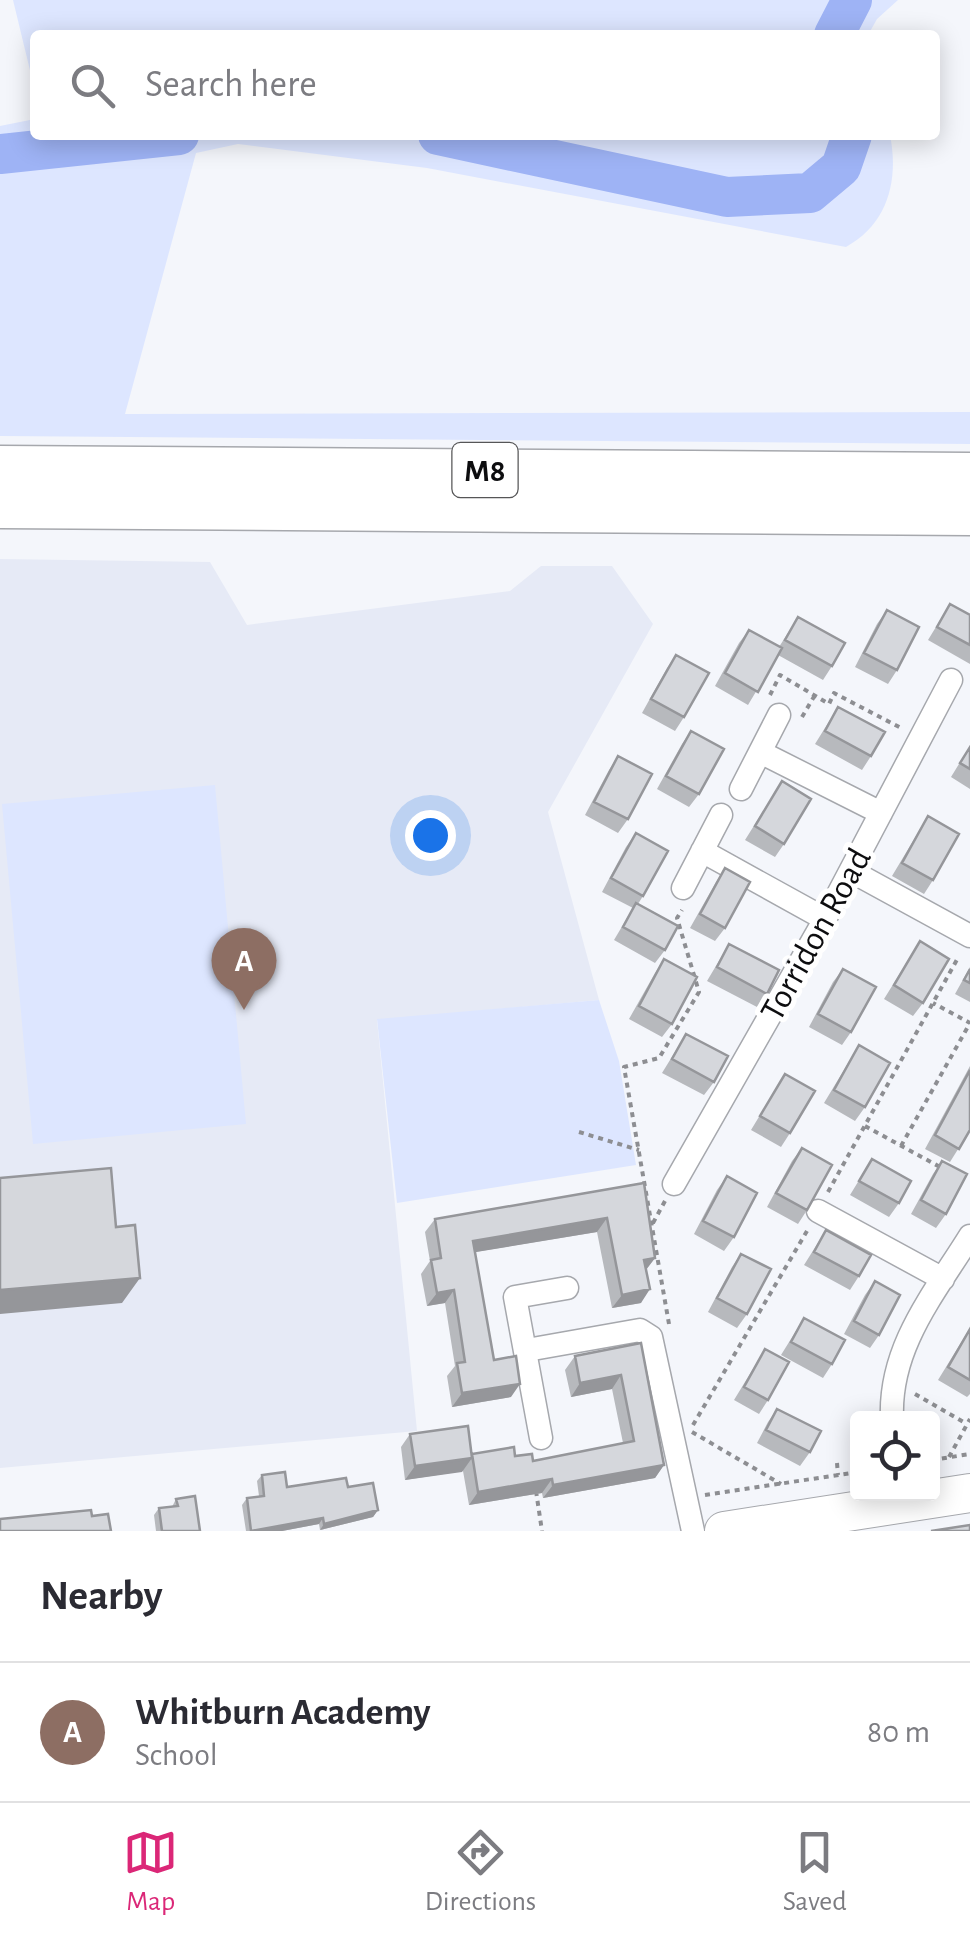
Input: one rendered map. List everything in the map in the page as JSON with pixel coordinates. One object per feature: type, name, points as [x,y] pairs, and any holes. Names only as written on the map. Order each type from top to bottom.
[{"type":"highway","name":"M8","points":[[0,467],[970,474]]},
{"type":"highway","name":"M8","points":[[0,506],[970,514]]},
{"type":"main road","points":[[940,1495],[970,1493]]},
{"type":"main road","points":[[724,1531],[890,1501]]},
{"type":"street","name":"Torridon Road","points":[[674,1184],[825,919],[951,680]]},
{"type":"street","points":[[740,788],[760,752],[771,711]]},
{"type":"street","points":[[760,752],[881,813]]},
{"type":"street","points":[[683,888],[722,816]]},
{"type":"street","points":[[702,851],[825,919]]},
{"type":"street","points":[[851,871],[970,936]]},
{"type":"street","points":[[818,1210],[943,1279]]},
{"type":"street","points":[[892,1411],[892,1381],[904,1342],[970,1236]]},
{"type":"street","points":[[541,1438],[515,1297],[568,1288]]},
{"type":"street","points":[[527,1350],[640,1330],[651,1337],[693,1531]]},
{"type":"path","points":[[771,711],[780,675],[829,704],[834,693],[920,738]]},
{"type":"path","points":[[669,1327],[624,1067],[659,1058],[699,992],[677,918],[690,892],[683,888]]},
{"type":"path","points":[[902,1146],[970,1023],[933,1003]]},
{"type":"path","points":[[865,1126],[953,1174]]},
{"type":"path","points":[[579,1132],[639,1150]]},
{"type":"path","points":[[892,1381],[969,1421],[949,1457]]},
{"type":"path","points":[[686,1428],[689,1445]]},
{"type":"path","points":[[940,1459],[970,1454]]},
{"type":"path","points":[[837,1462],[838,1474]]},
{"type":"path","points":[[686,1498],[850,1473]]},
{"type":"path","points":[[536,1492],[542,1531]]},
{"type":"shaded area","points":[[13,0],[898,0],[871,30],[30,30],[30,70]]},
{"type":"shaded area","points":[[30,120],[30,140],[891,140],[893,168],[887,199],[872,226],[846,247],[427,168],[238,144],[196,153],[125,414],[970,412],[970,444],[0,436],[0,126]]},
{"type":"shaded area","points":[[0,559],[210,562],[247,625],[510,591],[541,566],[612,566],[653,624],[548,812],[599,1000],[377,1020],[417,1431],[0,1468]]},
{"type":"shaded area","points":[[215,785],[246,1124],[33,1144],[2,804]]},
{"type":"shaded area","points":[[599,1000],[619,1061],[636,1165],[397,1203],[377,1019]]},
{"type":"building","points":[[950,604],[970,615],[970,645],[937,627]]},
{"type":"building","points":[[887,610],[919,627],[897,670],[864,653]]},
{"type":"building","points":[[798,617],[845,643],[832,666],[785,640]]},
{"type":"building","points":[[749,630],[782,648],[758,692],[725,673]]},
{"type":"building","points":[[676,655],[709,673],[684,717],[651,699]]},
{"type":"building","points":[[838,707],[885,732],[871,756],[825,731]]},
{"type":"building","points":[[691,731],[724,749],[699,794],[666,776]]},
{"type":"building","points":[[970,747],[970,769],[960,763]]},
{"type":"building","points":[[618,756],[652,774],[628,819],[594,802]]},
{"type":"building","points":[[782,781],[811,799],[784,844],[755,826]]},
{"type":"building","points":[[928,816],[959,834],[933,880],[902,863]]},
{"type":"building","points":[[636,833],[668,851],[643,896],[611,878]]},
{"type":"building","points":[[725,868],[750,882],[725,928],[700,914]]},
{"type":"building","points":[[636,903],[678,926],[665,950],[623,927]]},
{"type":"building","points":[[920,941],[949,959],[923,1003],[894,985]]},
{"type":"building","points":[[729,944],[779,970],[767,994],[717,967]]},
{"type":"building","points":[[664,959],[697,977],[672,1024],[639,1006]]},
{"type":"building","points":[[843,969],[876,987],[851,1032],[818,1014]]},
{"type":"building","points":[[686,1034],[728,1056],[714,1082],[672,1059]]},
{"type":"building","points":[[859,1045],[890,1063],[865,1107],[834,1090]]},
{"type":"building","points":[[970,1070],[970,1130],[959,1149],[935,1135]]},
{"type":"building","points":[[785,1074],[815,1091],[790,1133],[760,1116]]},
{"type":"building","points":[[802,1148],[832,1165],[807,1210],[776,1193]]},
{"type":"building","points":[[872,1159],[911,1181],[899,1203],[859,1181]]},
{"type":"building","points":[[942,1161],[967,1174],[946,1214],[921,1200]]},
{"type":"building","points":[[111,1168],[116,1227],[135,1225],[140,1278],[0,1290],[0,1178]]},
{"type":"building","points":[[727,1176],[757,1193],[734,1237],[703,1221]]},
{"type":"building","points":[[644,1183],[655,1258],[644,1260],[650,1289],[622,1295],[607,1218],[473,1241],[494,1360],[516,1356],[520,1384],[462,1393],[457,1363],[465,1362],[454,1290],[437,1293],[431,1260],[441,1258],[435,1219]]},
{"type":"building","points":[[826,1230],[871,1255],[859,1276],[814,1252]]},
{"type":"building","points":[[741,1254],[771,1269],[747,1314],[717,1298]]},
{"type":"building","points":[[875,1281],[900,1295],[879,1335],[854,1321]]},
{"type":"building","points":[[804,1318],[845,1340],[832,1364],[791,1342]]},
{"type":"building","points":[[970,1329],[970,1380],[948,1367]]},
{"type":"building","points":[[641,1343],[664,1465],[553,1485],[552,1479],[478,1492],[472,1454],[514,1447],[515,1456],[532,1454],[533,1461],[634,1441],[621,1375],[580,1383],[575,1356]]},
{"type":"building","points":[[765,1349],[789,1362],[768,1400],[744,1387]]},
{"type":"building","points":[[777,1409],[821,1431],[810,1452],[766,1430]]},
{"type":"building","points":[[468,1426],[472,1458],[415,1466],[410,1434]]},
{"type":"building","points":[[285,1472],[287,1487],[346,1478],[348,1487],[373,1483],[378,1510],[324,1524],[323,1518],[251,1531],[247,1498],[264,1496],[262,1475]]},
{"type":"building","points":[[195,1496],[200,1531],[162,1531],[159,1508],[178,1506],[176,1499]]},
{"type":"building","points":[[91,1510],[92,1516],[108,1514],[111,1531],[0,1531],[0,1519]]},
{"type":"building","points":[[970,1525],[970,1531],[931,1531]]},
{"type":"waterway","points":[[837,30],[852,0]]},
{"type":"waterway","points":[[0,154],[132,140]]},
{"type":"waterway","points":[[461,140],[727,197],[810,193],[841,167],[850,140]]},
{"type":"place","name":"Whitburn Academy","points":[[244,1010]]}]
